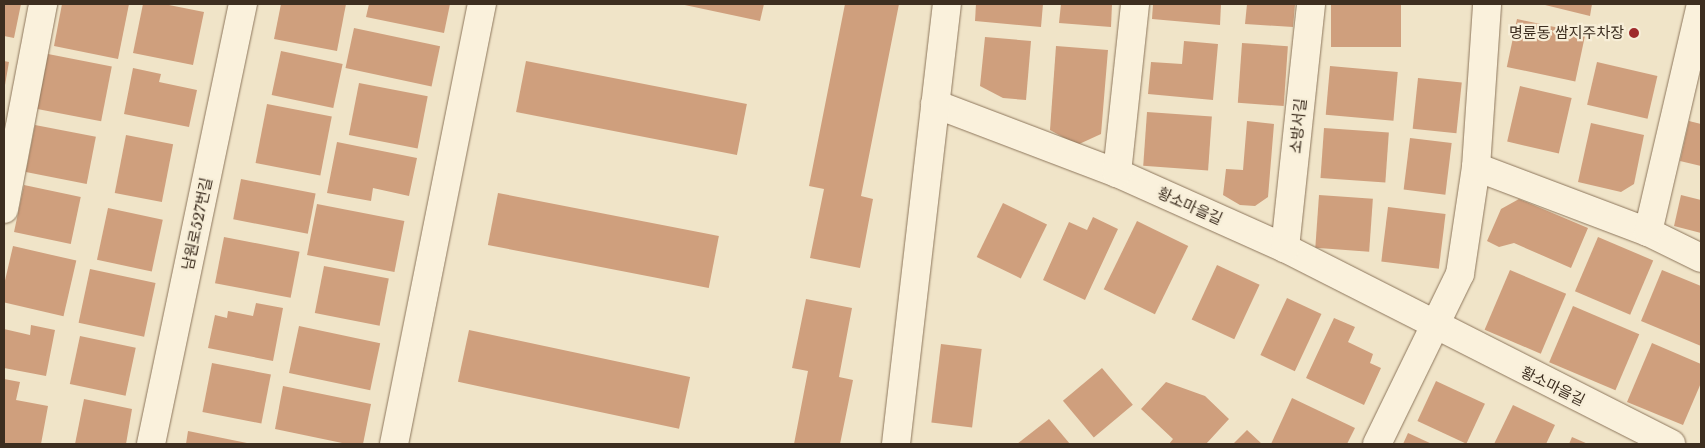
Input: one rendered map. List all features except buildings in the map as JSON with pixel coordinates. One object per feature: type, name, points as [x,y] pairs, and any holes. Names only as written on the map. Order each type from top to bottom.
[{"type":"street","points":[[4,209],[43,4]]},
{"type":"street","name":"남원로527번길","points":[[151,444],[243,4]]},
{"type":"street","points":[[394,444],[482,4]]},
{"type":"street","points":[[896,444],[947,4]]},
{"type":"street","points":[[1116,173],[1135,4]]},
{"type":"street","name":"소방서길","points":[[1285,248],[1310,4]]},
{"type":"street","points":[[1376,444],[1436,328],[1460,274],[1476,167],[1488,4]]},
{"type":"street","points":[[1648,232],[1701,5]]},
{"type":"street","name":"황소마을길","points":[[935,104],[1116,173],[1285,248],[1436,328],[1671,444]]},
{"type":"street","points":[[1476,167],[1648,232],[1701,258]]},
{"type":"place","name":"명륜동 쌈지주차장","points":[[1634,33]]}]
